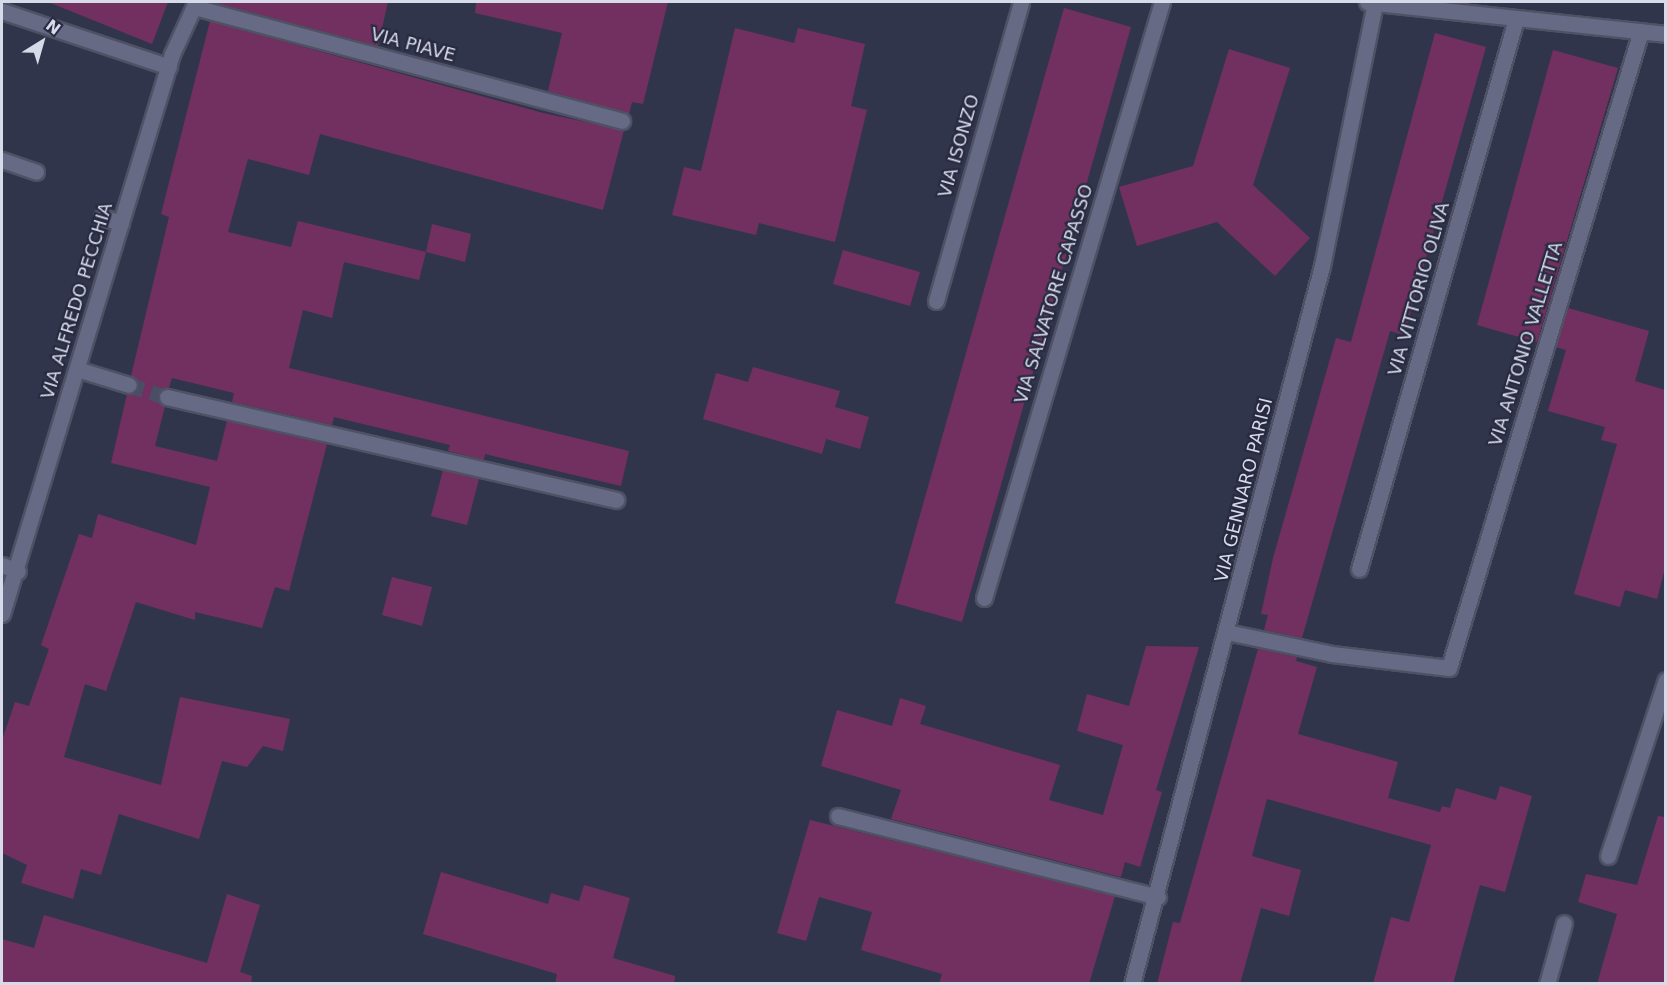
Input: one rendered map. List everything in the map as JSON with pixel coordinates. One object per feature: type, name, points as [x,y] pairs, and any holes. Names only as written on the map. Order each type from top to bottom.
[{"type":"street","name":"VIA ISONZO","points":[[936,301],[1021,2]]},
{"type":"street","name":"VIA SALVATORE CAPASSO","points":[[984,598],[1162,2]]},
{"type":"street","points":[[1372,2],[1665,34]]},
{"type":"street","name":"VIA GENNARO PARISI","points":[[1132,984],[1158,897],[1322,266],[1372,2]]},
{"type":"street","name":"VIA ALFREDO PECCHIA","points":[[2,614],[18,571],[169,68],[195,4]]},
{"type":"street","name":"VIA PIAVE","points":[[195,4],[622,121]]},
{"type":"street","points":[[2,11],[169,68]]},
{"type":"street","name":"VIA VITTORIO OLIVA","points":[[1359,569],[1516,19]]},
{"type":"street","name":"VIA ANTONIO VALLETTA","points":[[1227,632],[1332,654],[1449,668],[1641,31]]},
{"type":"street","points":[[2,160],[36,172]]},
{"type":"street","points":[[102,217],[121,223]]},
{"type":"street","points":[[77,369],[129,385]]},
{"type":"street","points":[[167,397],[616,500]]},
{"type":"street","points":[[2,565],[18,571]]},
{"type":"street","points":[[1608,856],[1665,680]]},
{"type":"street","points":[[838,816],[1158,897]]},
{"type":"street","points":[[1547,984],[1564,923]]},
{"type":"building","points":[[48,2],[168,2],[152,44]]},
{"type":"building","points":[[215,2],[388,2],[378,46]]},
{"type":"building","points":[[476,2],[668,2],[643,104],[632,102],[629,114],[548,91],[562,33],[475,13]]},
{"type":"building","points":[[1064,8],[1131,27],[962,622],[895,603]]},
{"type":"building","points":[[210,21],[543,113],[624,130],[603,210],[320,134],[309,175],[248,159],[228,232],[291,247],[298,221],[426,252],[419,280],[344,262],[332,318],[303,310],[289,368],[629,451],[621,486],[485,454],[484,460],[448,451],[450,445],[334,417],[332,425],[232,402],[234,393],[172,378],[169,388],[158,394],[165,406],[155,446],[217,461],[227,421],[327,444],[289,591],[275,587],[262,628],[195,612],[195,620],[136,602],[106,691],[85,684],[64,757],[161,785],[180,697],[290,719],[283,751],[263,746],[247,767],[222,761],[199,839],[119,814],[101,875],[81,869],[73,899],[21,883],[27,865],[2,853],[2,740],[15,702],[29,706],[49,649],[41,645],[79,534],[92,538],[98,514],[196,545],[210,487],[111,463],[127,394],[138,387],[131,376],[169,217],[161,214]]},
{"type":"building","points":[[735,28],[794,43],[798,28],[865,44],[851,106],[867,110],[835,242],[759,223],[756,235],[672,215],[684,167],[701,171]]},
{"type":"building","points":[[1435,33],[1486,47],[1404,335],[1390,331],[1302,638],[1264,630],[1268,615],[1261,614],[1273,558],[1336,338],[1351,342]]},
{"type":"building","points":[[1229,49],[1290,68],[1253,185],[1310,238],[1275,276],[1217,222],[1137,246],[1119,187],[1193,166]]},
{"type":"building","points":[[1553,50],[1618,68],[1537,342],[1477,325]]},
{"type":"building","points":[[432,224],[471,234],[465,262],[426,252]]},
{"type":"building","points":[[843,250],[920,272],[910,306],[833,284]]},
{"type":"building","points":[[1568,308],[1649,331],[1635,381],[1665,390],[1665,568],[1657,599],[1625,590],[1620,607],[1574,594],[1617,444],[1601,440],[1605,427],[1548,411],[1566,350],[1556,347]]},
{"type":"building","points":[[753,367],[840,391],[835,407],[869,417],[860,449],[826,439],[822,454],[703,419],[716,373],[748,382]]},
{"type":"building","points":[[443,470],[479,479],[467,525],[431,516]]},
{"type":"building","points":[[392,577],[432,587],[422,626],[382,615]]},
{"type":"building","points":[[1146,646],[1199,647],[1156,790],[1162,792],[1140,867],[1125,862],[1121,877],[891,819],[901,790],[821,766],[837,710],[892,726],[900,698],[926,706],[920,724],[1060,765],[1049,800],[1103,815],[1123,745],[1077,731],[1087,694],[1129,706]]},
{"type":"building","points":[[1258,649],[1297,657],[1296,661],[1317,667],[1298,734],[1398,762],[1388,798],[1440,812],[1442,806],[1450,808],[1456,788],[1496,800],[1500,786],[1532,796],[1505,892],[1480,885],[1453,984],[1373,984],[1391,917],[1409,922],[1431,845],[1267,799],[1252,856],[1301,870],[1289,916],[1261,908],[1240,984],[1157,984],[1173,922],[1180,923]]},
{"type":"building","points":[[1658,816],[1665,817],[1665,984],[1597,984],[1617,914],[1578,902],[1586,874],[1637,885]]},
{"type":"building","points":[[810,820],[1115,896],[1089,984],[939,984],[942,974],[861,950],[872,912],[819,897],[806,941],[777,933]]},
{"type":"building","points":[[441,872],[548,904],[551,893],[579,901],[584,885],[630,898],[613,958],[675,976],[674,984],[555,984],[557,974],[423,934]]},
{"type":"building","points":[[227,894],[260,905],[240,972],[252,976],[251,984],[2,984],[2,939],[34,948],[44,915],[207,963]]},
{"type":"tunnel","points":[[129,385],[167,397]]}]
